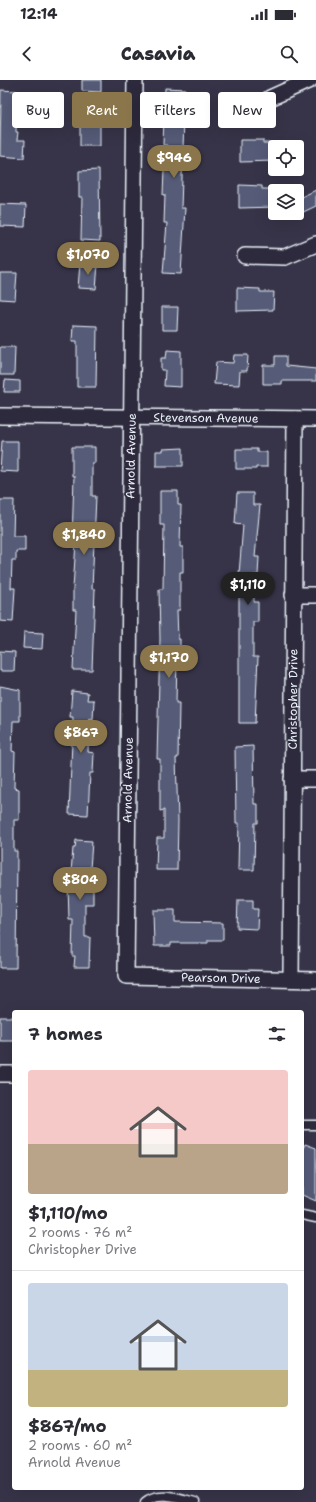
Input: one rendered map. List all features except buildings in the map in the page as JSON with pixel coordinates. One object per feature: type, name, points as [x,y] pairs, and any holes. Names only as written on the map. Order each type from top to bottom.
[{"type":"street","name":"Arnold Avenue","points":[[126,976],[135,80]]},
{"type":"street","points":[[276,95],[310,80]]},
{"type":"street","points":[[245,256],[285,257],[316,244]]},
{"type":"street","name":"Stevenson Avenue","points":[[0,416],[316,419]]},
{"type":"street","name":"Christopher Drive","points":[[291,979],[295,418]]},
{"type":"street","points":[[293,595],[316,595]]},
{"type":"street","points":[[292,778],[316,779]]},
{"type":"street","name":"Pearson Drive","points":[[126,976],[316,980]]},
{"type":"street","points":[[0,1074],[12,1074]]},
{"type":"lane","points":[[304,1125],[316,1125]]},
{"type":"lane","points":[[304,1215],[316,1218]]},
{"type":"lane","points":[[145,1502],[151,1498],[162,1495],[195,1502]]}]
